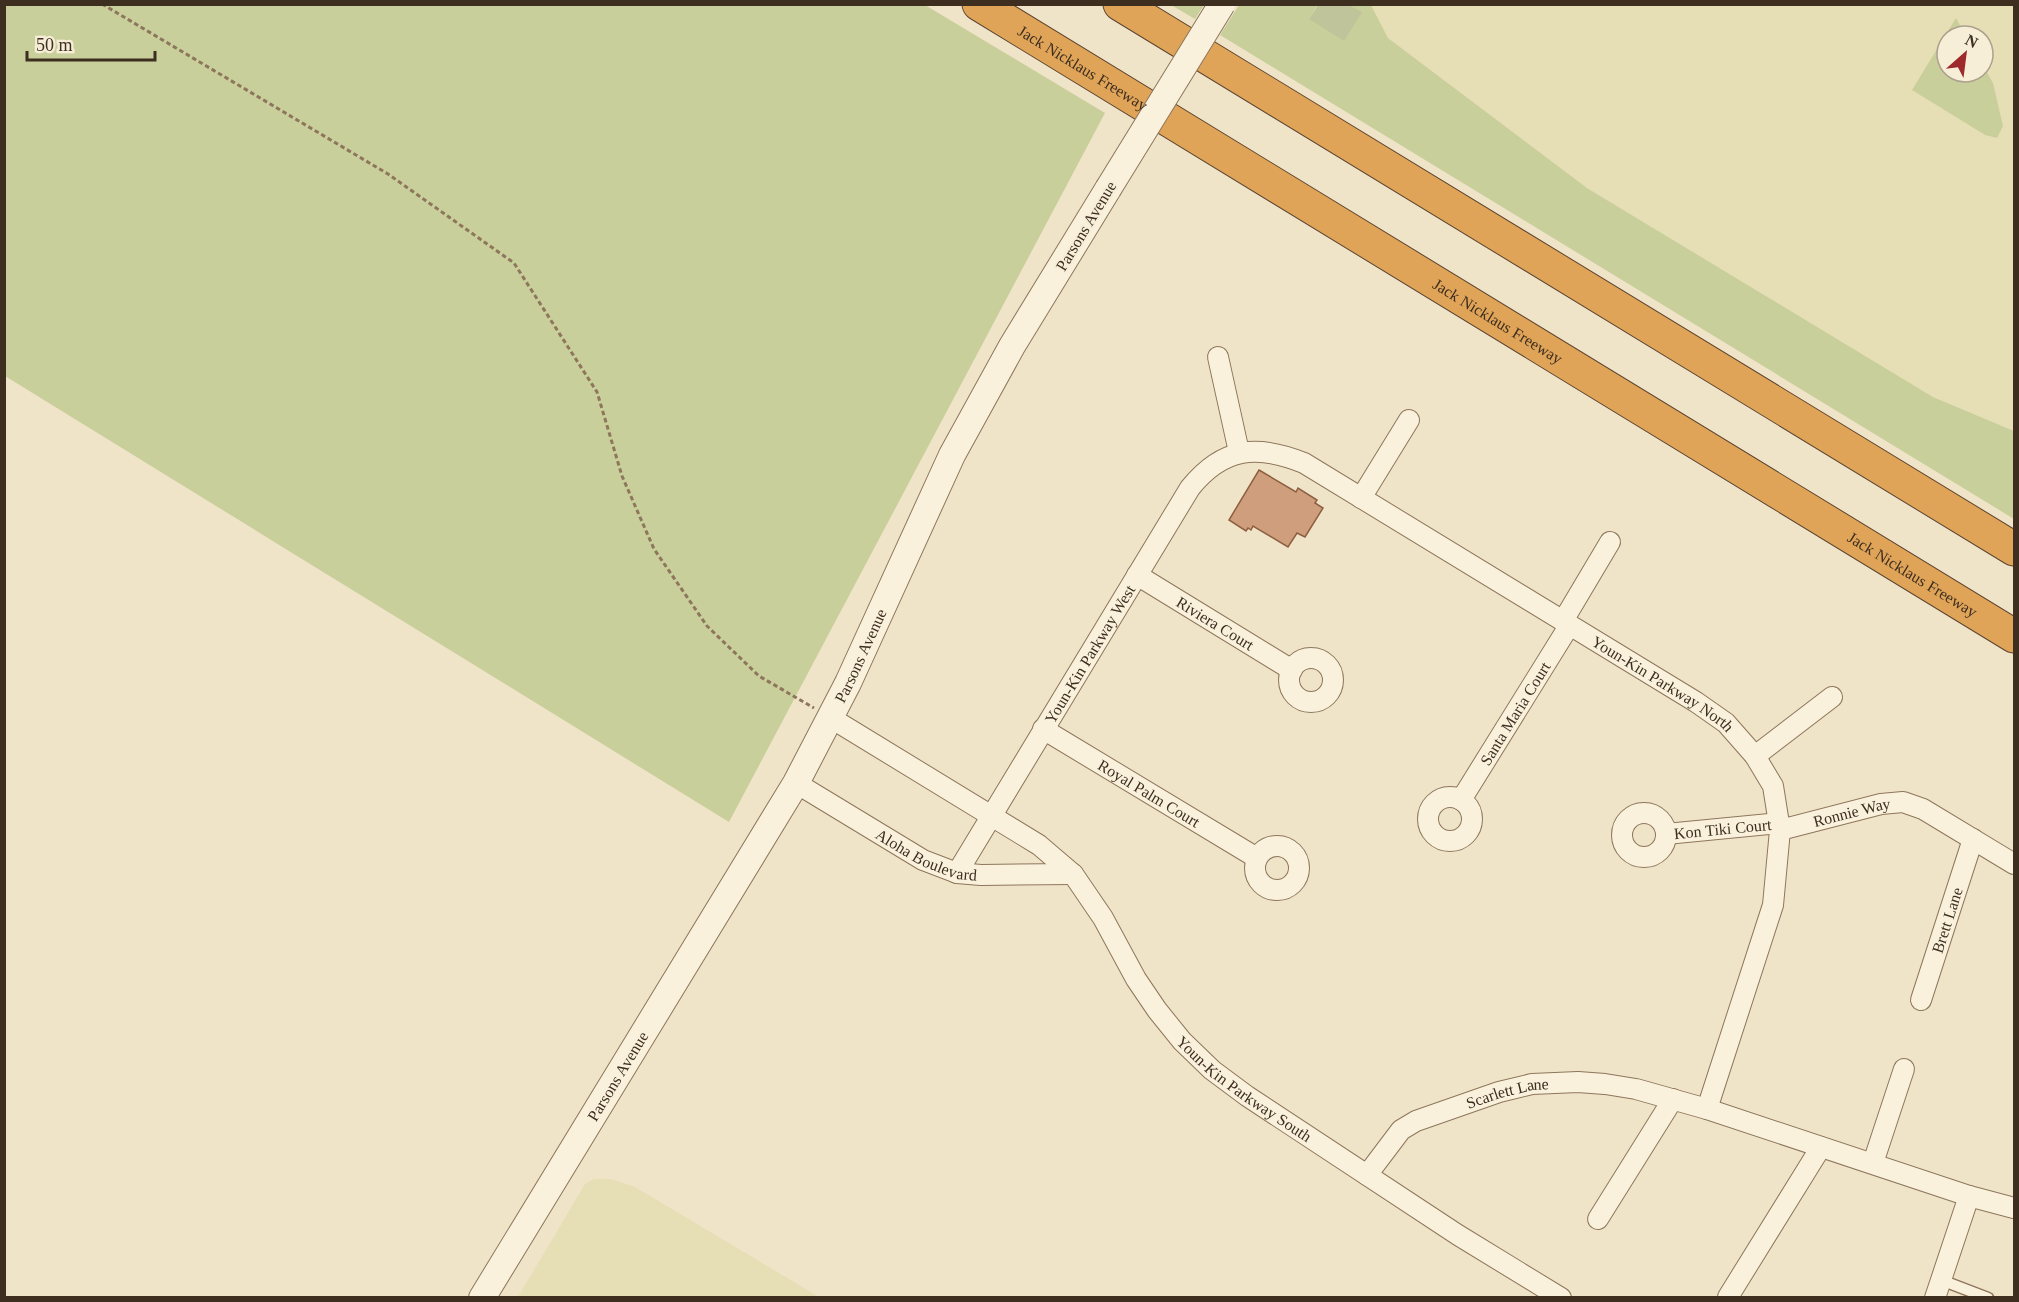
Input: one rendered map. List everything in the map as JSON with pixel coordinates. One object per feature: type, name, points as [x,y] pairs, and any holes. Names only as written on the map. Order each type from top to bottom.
[{"type":"highway","name":"Jack Nicklaus Freeway","points":[[979,4],[2014,636]]},
{"type":"highway","points":[[1120,4],[2014,549]]},
{"type":"street","name":"Parsons Avenue","points":[[482,1298],[796,783],[831,718],[934,491],[1012,346],[1221,4]]},
{"type":"street","points":[[1218,357],[1239,452]]},
{"type":"street","points":[[1361,498],[1409,420]]},
{"type":"street","name":"Youn-Kin Parkway North","points":[[1239,452],[1254,450],[1288,456],[1304,463],[1696,702],[1726,723],[1755,756],[1773,786],[1780,826],[1773,905],[1707,1108]]},
{"type":"street","name":"Youn-Kin Parkway West","points":[[957,873],[1186,495],[1200,476],[1212,465],[1239,452]]},
{"type":"street","name":"Santa Maria Court","points":[[1461,800],[1566,624],[1610,542]]},
{"type":"street","name":"Riviera Court","points":[[1137,575],[1292,670]]},
{"type":"street","points":[[1755,756],[1832,697]]},
{"type":"street","points":[[831,718],[992,815]]},
{"type":"street","name":"Royal Palm Court","points":[[1043,729],[1257,858]]},
{"type":"street","name":"Aloha Boulevard","points":[[796,783],[923,861],[957,873],[1073,874]]},
{"type":"street","name":"Ronnie Way","points":[[1780,826],[1903,801],[1923,808],[2014,864]]},
{"type":"street","name":"Youn-Kin Parkway South","points":[[992,815],[1039,845],[1073,874],[1157,1011],[1182,1041],[1212,1070],[1247,1096],[1458,1235],[1561,1298]]},
{"type":"street","name":"Kon Tiki Court","points":[[1666,834],[1780,826]]},
{"type":"street","name":"Brett Lane","points":[[1921,1000],[1973,839]]},
{"type":"street","points":[[1873,1163],[1904,1069]]},
{"type":"street","name":"Scarlett Lane","points":[[1367,1175],[1401,1130],[1416,1121],[1499,1092],[1532,1084],[1578,1082],[1636,1089],[1707,1108],[1969,1196],[2014,1208]]},
{"type":"street","points":[[1598,1219],[1673,1099]]},
{"type":"street","points":[[1728,1297],[1821,1147]]},
{"type":"street","points":[[1938,1289],[1969,1196]]},
{"type":"lane","points":[[1938,1289],[1988,1298]]},
{"type":"path","points":[[102,4],[388,174],[514,263],[597,392],[622,476],[654,549],[707,626],[759,676],[831,718]]},
{"type":"shaded area","points":[[1371,5],[2014,5],[2014,431],[1933,397],[1587,188],[1388,38]]},
{"type":"shaded area","points":[[594,1179],[611,1179],[635,1187],[819,1297],[518,1297],[585,1184]]},
{"type":"green space","points":[[1318,4],[1309,19],[1361,12],[1349,5],[1371,5],[1388,38],[1587,188],[1933,397],[2014,431],[2014,519],[1220,35],[1239,5]]},
{"type":"green space","points":[[4,5],[925,5],[1105,113],[729,822],[5,376]]},
{"type":"green space","points":[[1171,5],[1204,5],[1195,19]]},
{"type":"green space","points":[[1318,5],[1349,5],[1362,12],[1344,41],[1309,19]]},
{"type":"green space","points":[[1935,52],[1935,84],[1993,84],[2003,126],[1997,138],[1985,135],[1912,90]]},
{"type":"building","points":[[1259,470],[1296,492],[1298,488],[1317,500],[1315,503],[1323,508],[1305,537],[1297,533],[1288,547],[1253,526],[1251,530],[1248,528],[1246,531],[1229,520]]}]
